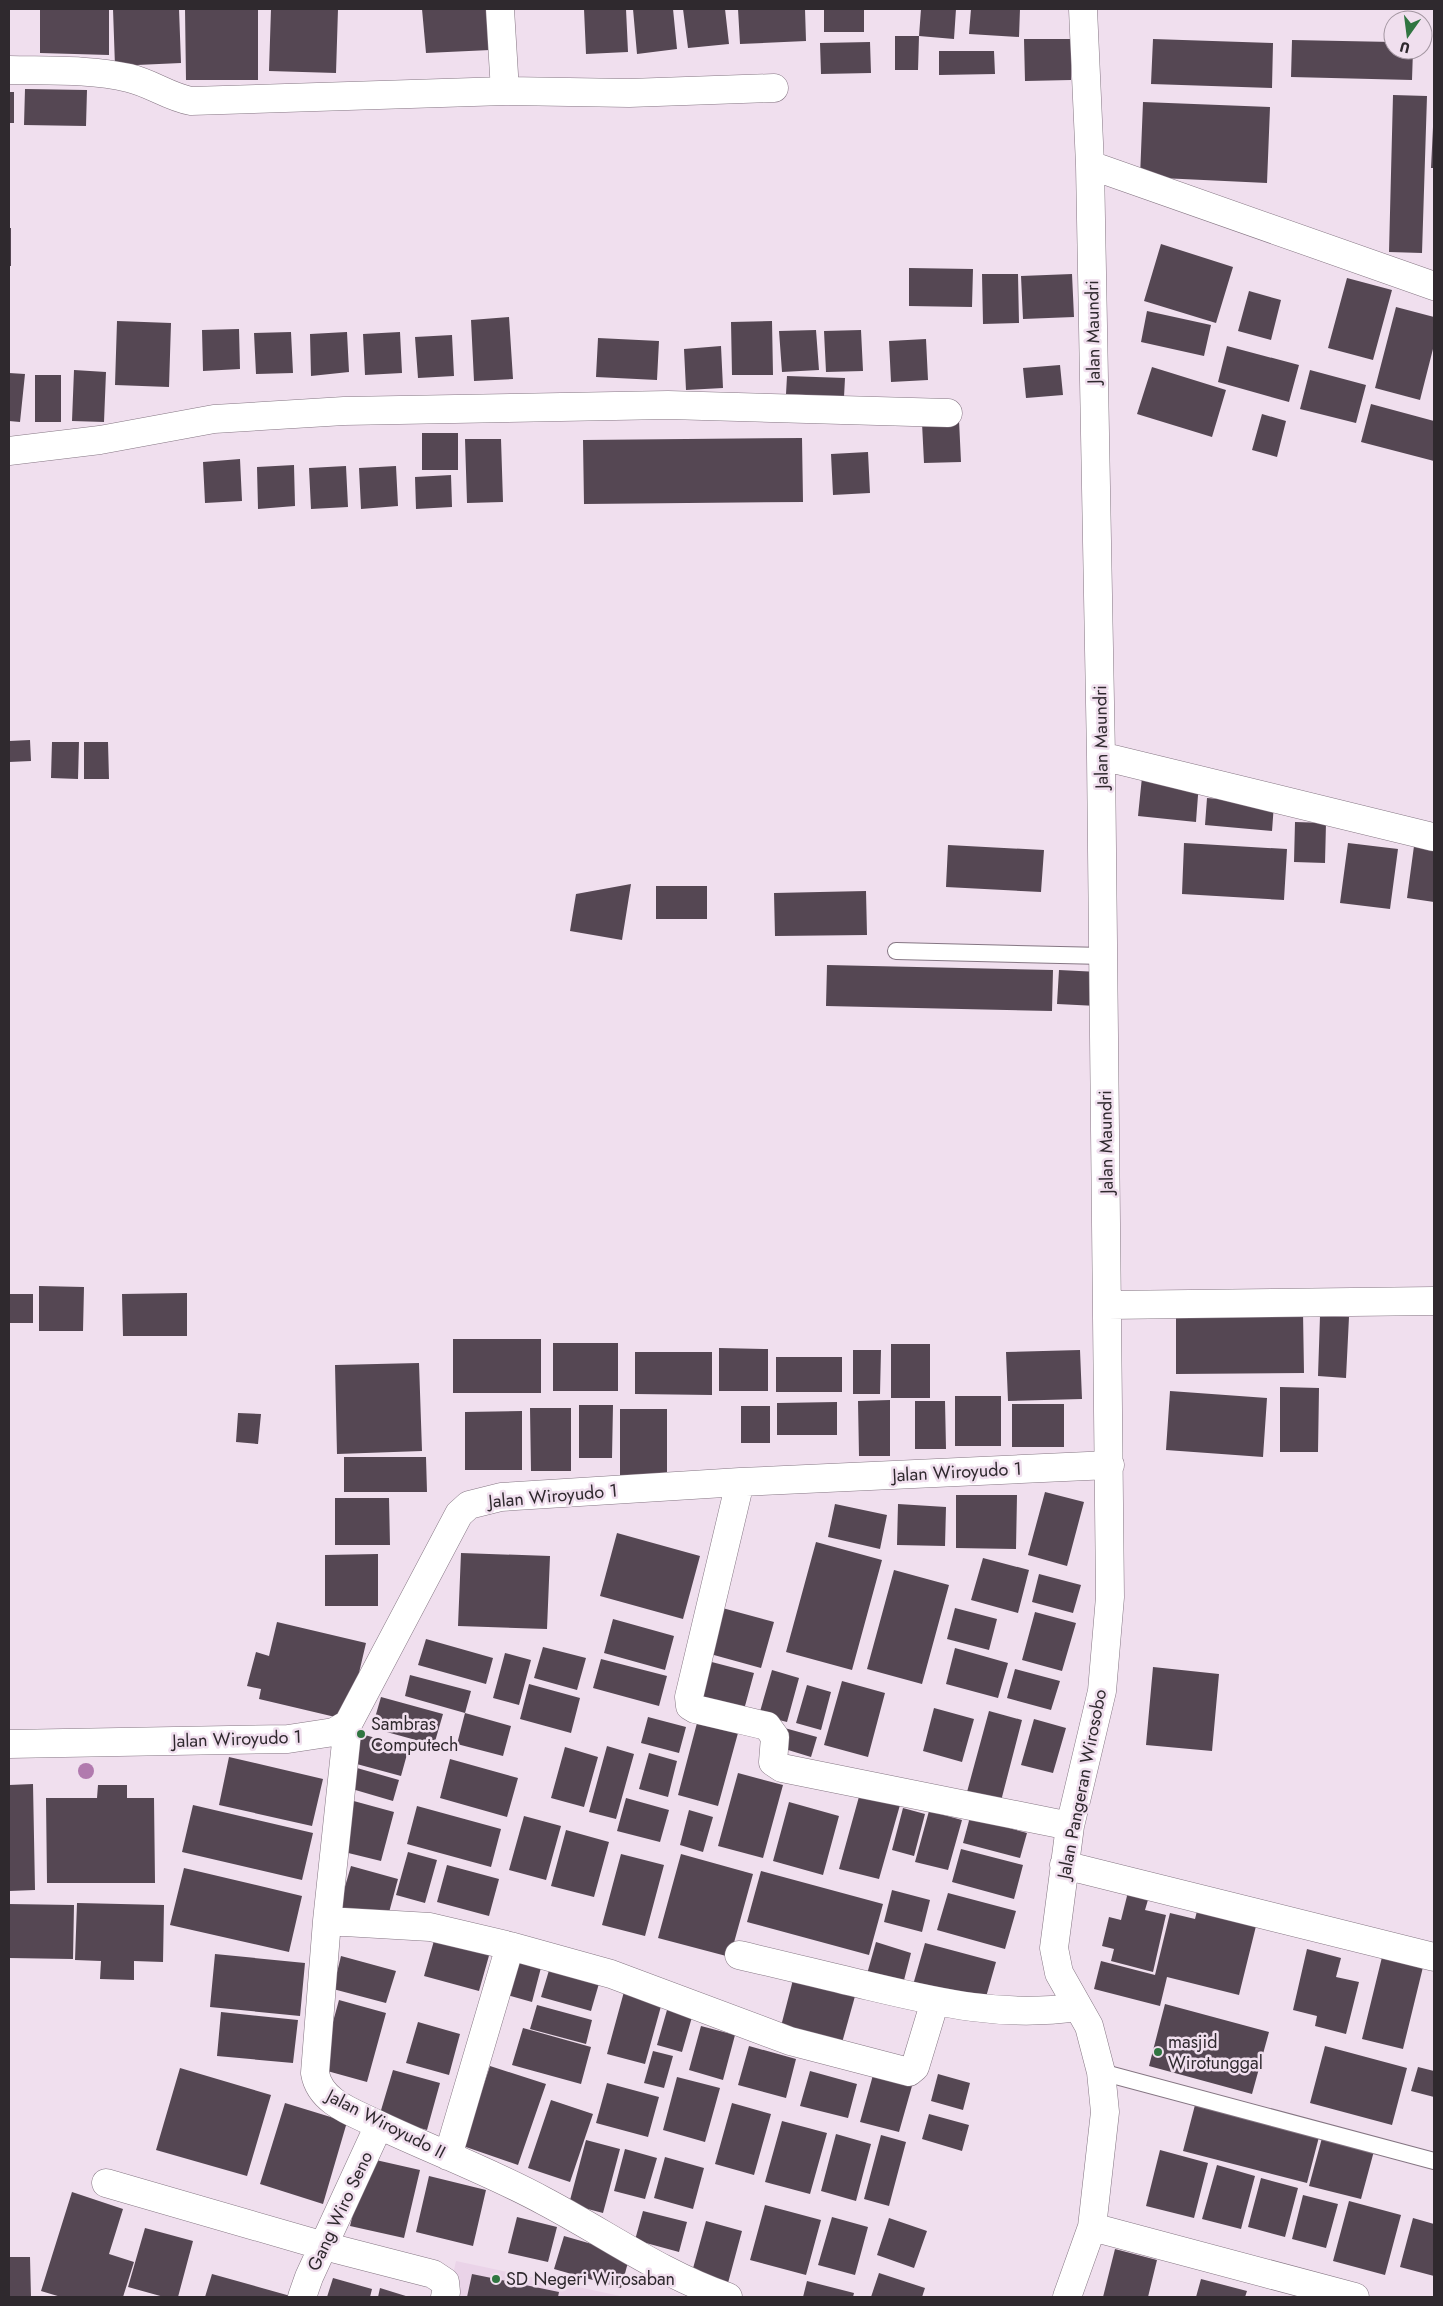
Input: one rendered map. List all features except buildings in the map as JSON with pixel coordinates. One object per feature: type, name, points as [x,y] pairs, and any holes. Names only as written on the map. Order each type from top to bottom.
[{"type":"street","points":[[500,9],[506,91]]},
{"type":"street","name":"Jalan Maundri","points":[[1083,9],[1090,165],[1101,756],[1110,1465]]},
{"type":"street","points":[[9,70],[79,72],[120,76],[140,82],[172,96],[191,101],[506,91],[629,93],[774,88]]},
{"type":"street","points":[[1090,165],[1434,286]]},
{"type":"street","points":[[9,451],[100,440],[214,419],[344,411],[668,405],[948,413]]},
{"type":"street","points":[[1101,756],[1433,836]]},
{"type":"street","points":[[1108,1305],[1434,1301]]},
{"type":"street","name":"Jalan Wiroyudo 1","points":[[9,1744],[288,1739],[334,1732],[348,1724],[459,1514],[469,1505],[501,1496],[740,1482],[1110,1465]]},
{"type":"street","name":"Jalan Pangeran Wirosobo","points":[[1067,2297],[1092,2227],[1105,2112],[1101,2072],[1089,2026],[1059,1973],[1055,1958],[1064,1865],[1070,1826],[1102,1691],[1110,1597],[1110,1465]]},
{"type":"street","points":[[740,1482],[689,1697],[690,1706],[695,1709],[767,1726],[775,1737],[773,1762],[782,1768],[1070,1826]]},
{"type":"street","name":"Jalan Wiroyudo II","points":[[348,1724],[327,1921],[316,2081],[328,2098],[379,2125],[543,2200],[671,2272],[728,2297]]},
{"type":"street","points":[[1064,1865],[1434,1957]]},
{"type":"street","points":[[327,1921],[430,1927],[510,1946],[611,1974],[790,2041],[909,2072],[915,2067],[935,2002]]},
{"type":"street","points":[[448,2156],[510,1946]]},
{"type":"street","points":[[739,1955],[935,2002],[1008,2012],[1054,2011],[1077,2007]]},
{"type":"street","name":"Gang Wiro Seno","points":[[302,2297],[379,2125]]},
{"type":"street","points":[[106,2183],[324,2246],[433,2274],[444,2282],[445,2297]]},
{"type":"street","points":[[1092,2227],[1355,2297]]},
{"type":"lane","points":[[896,951],[1104,956]]},
{"type":"lane","points":[[1101,2072],[1434,2161]]},
{"type":"shaded area","name":"SD Negeri Wirosaban","points":[[456,2261],[625,2297],[448,2297]]},
{"type":"place","name":"Sambras Computech","points":[[361,1734]]},
{"type":"place","name":"masjid Wirotunggal","points":[[1158,2052]]},
{"type":"place","name":"SD Negeri Wirosaban","points":[[496,2279]]}]
